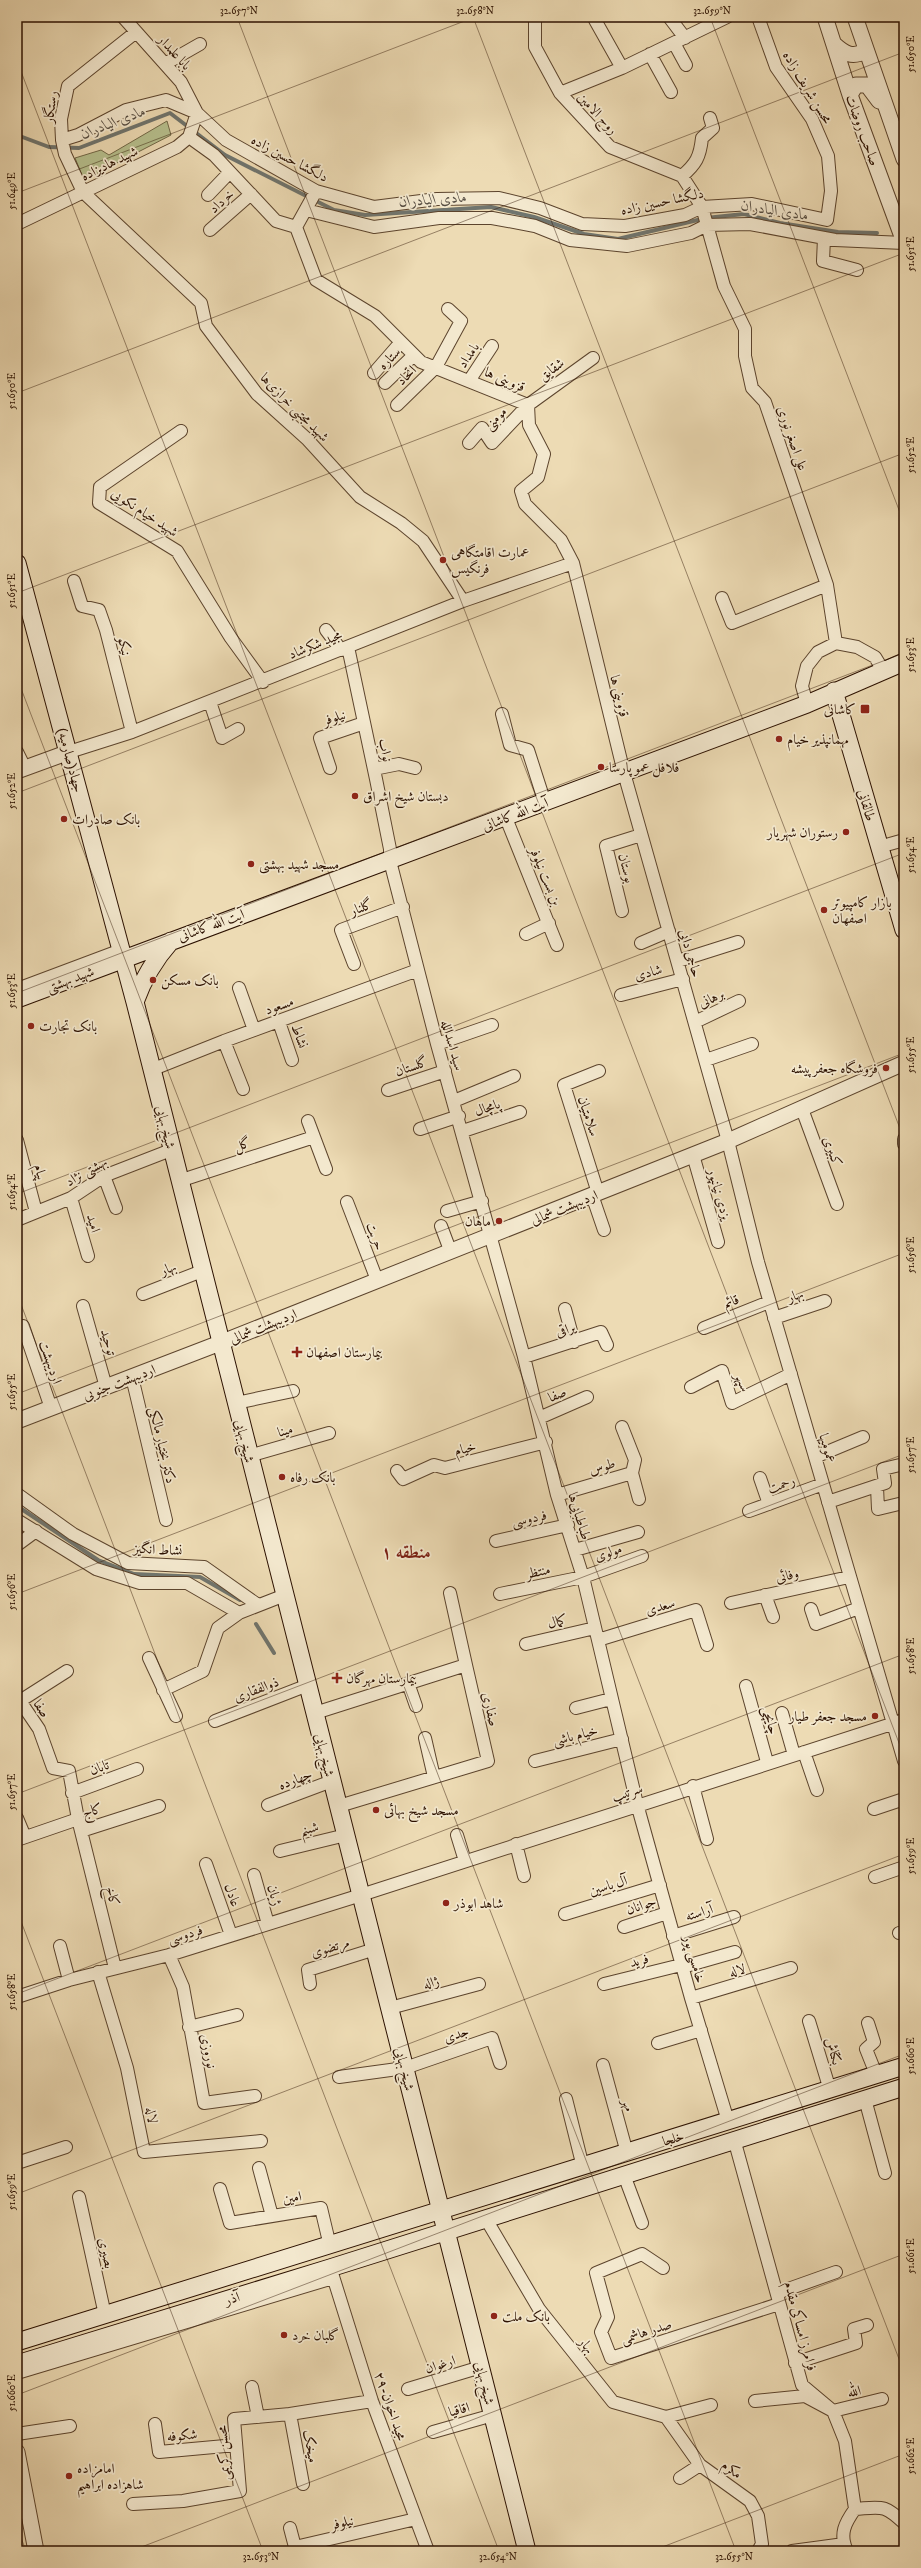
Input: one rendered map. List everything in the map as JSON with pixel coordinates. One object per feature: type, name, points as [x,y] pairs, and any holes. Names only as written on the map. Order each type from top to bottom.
[{"type":"main road","name":"جهاد(صارمیه)","points":[[17,563],[69,752],[117,956]]},
{"type":"main road","name":"آیت الله کاشانی","points":[[117,956],[173,939],[506,818],[807,704],[832,686],[904,662]]},
{"type":"main road","name":"طالقانی","points":[[832,686],[904,930]]},
{"type":"main road","points":[[135,1002],[149,971],[173,939]]},
{"type":"main road","name":"شهید بهشتی","points":[[17,999],[117,956]]},
{"type":"main road","name":"شیخ بهایی","points":[[117,956],[135,1002],[171,1150],[527,2551]]},
{"type":"main road","name":"خلجا","points":[[441,2211],[904,2066]]},
{"type":"main road","name":"خلجا","points":[[446,2232],[734,2139],[904,2087]]},
{"type":"main road","points":[[786,2104],[791,2121]]},
{"type":"main road","points":[[528,2184],[535,2204]]},
{"type":"main road","name":"آذر","points":[[17,2342],[441,2211]]},
{"type":"main road","name":"آذر","points":[[17,2364],[332,2273],[446,2232]]},
{"type":"street","name":"بابا علمدار","points":[[123,17],[181,82],[197,113]]},
{"type":"street","name":"روح الامین","points":[[535,17],[535,47],[560,94],[610,147],[682,176]]},
{"type":"street","points":[[669,17],[685,38]]},
{"type":"street","points":[[560,94],[622,68],[727,17]]},
{"type":"street","name":"محسن شریف زاده","points":[[758,17],[776,67],[812,119],[828,156],[831,191],[827,220]]},
{"type":"street","name":"صاحب روضات","points":[[825,17],[850,95],[904,243]]},
{"type":"street","name":"صاحب روضات","points":[[855,17],[884,108],[904,159]]},
{"type":"street","points":[[595,20],[622,68]]},
{"type":"street","name":"رستگار","points":[[83,192],[65,154],[62,140],[61,119],[68,86],[136,32]]},
{"type":"street","points":[[674,43],[686,65]]},
{"type":"street","points":[[166,64],[200,44]]},
{"type":"street","points":[[834,44],[844,53],[856,56],[866,51]]},
{"type":"street","points":[[650,54],[671,92]]},
{"type":"street","points":[[850,95],[856,84],[867,86],[884,108]]},
{"type":"street","points":[[62,140],[78,135],[126,110],[166,100],[197,113],[189,137],[214,155],[276,221],[296,227],[316,191]]},
{"type":"street","name":"دلگشا حسین زاده","points":[[197,113],[226,140],[316,191],[374,207],[437,200],[499,198],[540,208],[582,224],[625,226],[685,215],[702,207],[752,204],[827,220]]},
{"type":"street","points":[[702,207],[682,176],[694,165],[701,149],[702,138],[713,128],[710,118]]},
{"type":"street","name":"شهید هادیزاده","points":[[17,224],[177,146],[189,137]]},
{"type":"street","points":[[208,195],[230,172]]},
{"type":"street","name":"شهید مجتبی خرازی‌ها","points":[[83,192],[201,303],[206,326],[257,394],[307,439],[360,497],[401,522],[423,541],[463,601]]},
{"type":"street","name":"خرداد","points":[[210,230],[251,194]]},
{"type":"street","points":[[750,224],[752,204]]},
{"type":"street","name":"علی اصغر نوری","points":[[702,207],[724,286],[745,329],[745,356],[752,388],[764,402],[828,585],[836,643]]},
{"type":"street","points":[[306,210],[374,227],[439,218],[492,218],[535,226],[570,240],[626,246],[691,233],[707,225],[750,224],[824,238],[904,243]]},
{"type":"street","name":"قزوینی ها","points":[[296,227],[316,280],[375,316],[421,362],[528,405],[529,425],[544,454],[538,477],[521,491],[525,504],[561,540],[573,563],[624,773]]},
{"type":"street","points":[[824,238],[823,261],[857,270]]},
{"type":"street","name":"اتحاد","points":[[397,405],[436,368],[461,321],[448,309]]},
{"type":"street","points":[[374,373],[400,342]]},
{"type":"street","name":"بامداد","points":[[469,381],[492,346]]},
{"type":"street","name":"ستاره","points":[[385,383],[414,354]]},
{"type":"street","name":"شقایق","points":[[528,405],[593,358]]},
{"type":"street","name":"مومنی","points":[[469,443],[482,428],[492,443],[528,405]]},
{"type":"street","name":"شهید خیام نکویی","points":[[180,431],[100,487],[99,503],[177,551],[231,638],[263,682]]},
{"type":"street","name":"مجید شکرشاد","points":[[69,752],[132,732],[263,682],[463,601],[573,563]]},
{"type":"street","name":"نیکو","points":[[74,581],[82,606],[99,610],[104,623],[132,732]]},
{"type":"street","points":[[722,598],[732,623],[828,585]]},
{"type":"street","points":[[326,630],[344,648]]},
{"type":"street","points":[[807,704],[802,686],[807,666],[818,652],[836,643],[856,647],[874,657],[882,670]]},
{"type":"street","name":"نواب","points":[[344,648],[364,723],[374,769],[390,849],[390,861]]},
{"type":"street","points":[[210,702],[222,738],[238,730]]},
{"type":"street","points":[[502,714],[510,745],[528,750],[545,803]]},
{"type":"street","name":"نیلوفر","points":[[330,768],[320,738],[364,723]]},
{"type":"street","points":[[17,752],[21,770],[69,752]]},
{"type":"street","points":[[374,769],[399,764],[415,768]]},
{"type":"street","name":"حاجی دایی","points":[[624,773],[728,1141]]},
{"type":"street","name":"بن بست نیلوفر","points":[[506,818],[557,945]]},
{"type":"street","name":"بوستان","points":[[622,911],[606,846],[641,835]]},
{"type":"street","points":[[880,847],[904,840]]},
{"type":"street","name":"سید اسدالله","points":[[390,861],[437,1044],[459,1116],[492,1236]]},
{"type":"street","name":"گلنار","points":[[354,964],[341,930],[403,907]]},
{"type":"street","points":[[526,934],[549,923]]},
{"type":"street","points":[[641,943],[669,931]]},
{"type":"street","points":[[678,961],[738,942]]},
{"type":"street","name":"شهید بهشتی","points":[[17,989],[117,956]]},
{"type":"street","name":"مسعود","points":[[151,1070],[224,1041],[418,970]]},
{"type":"street","name":"شادی","points":[[621,995],[683,979]]},
{"type":"street","points":[[239,988],[254,1030]]},
{"type":"street","name":"برهانی","points":[[695,1022],[739,1001]]},
{"type":"street","name":"نشاط","points":[[279,1022],[292,1060]]},
{"type":"street","points":[[437,1044],[492,1026]]},
{"type":"street","points":[[224,1041],[243,1089]]},
{"type":"street","points":[[706,1060],[752,1044]]},
{"type":"street","name":"اردیبهشت شمالی","points":[[220,1343],[450,1250],[492,1236],[728,1141],[904,1063]]},
{"type":"street","name":"گلستان","points":[[388,1090],[445,1071]]},
{"type":"street","name":"سلامتیان","points":[[595,1194],[564,1085],[599,1071]]},
{"type":"street","points":[[454,1101],[514,1076]]},
{"type":"street","name":"کبیری","points":[[802,1109],[837,1204]]},
{"type":"street","name":"پامچال","points":[[463,1131],[520,1112]]},
{"type":"street","points":[[420,1129],[459,1116]]},
{"type":"street","points":[[308,1121],[326,1169]]},
{"type":"street","name":"گل","points":[[179,1181],[314,1137]]},
{"type":"street","points":[[904,1139],[904,1144]]},
{"type":"street","name":"پیام","points":[[17,1140],[36,1212]]},
{"type":"street","name":"عمومیها","points":[[728,1141],[774,1318],[858,1608],[898,1722],[904,1761]]},
{"type":"street","name":"بهشتی نژاد","points":[[17,1220],[71,1198],[104,1176],[171,1150]]},
{"type":"street","name":"یزدی نیانپور","points":[[693,1155],[718,1242]]},
{"type":"street","points":[[104,1176],[116,1208]]},
{"type":"street","points":[[595,1194],[604,1230]]},
{"type":"street","name":"امید","points":[[71,1198],[88,1256]]},
{"type":"street","points":[[447,1211],[482,1201]]},
{"type":"street","name":"حریت","points":[[347,1202],[377,1280]]},
{"type":"street","points":[[442,1226],[450,1250]]},
{"type":"street","name":"طباطبایی‌ها","points":[[492,1236],[546,1442],[557,1495],[568,1525],[583,1576],[637,1804]]},
{"type":"street","name":"بهار","points":[[143,1294],[202,1271]]},
{"type":"street","name":"بهار","points":[[774,1318],[825,1301]]},
{"type":"street","name":"قائم","points":[[704,1328],[770,1302]]},
{"type":"street","name":"توحید","points":[[83,1306],[106,1387]]},
{"type":"street","points":[[565,1309],[574,1342]]},
{"type":"street","name":"اردیبهشت","points":[[23,1326],[51,1408]]},
{"type":"street","name":"یراقی","points":[[524,1357],[602,1332],[607,1345]]},
{"type":"street","name":"اردیبهشت جنوبی","points":[[17,1422],[220,1343]]},
{"type":"street","name":"سپهر","points":[[691,1387],[722,1371],[732,1403],[791,1374]]},
{"type":"street","name":"دکتر بختیار مالکی","points":[[132,1377],[166,1520]]},
{"type":"street","points":[[236,1403],[293,1391]]},
{"type":"street","name":"صفا","points":[[539,1418],[588,1397]]},
{"type":"street","name":"طوس","points":[[557,1495],[632,1473],[635,1460],[622,1427]]},
{"type":"street","name":"مینا","points":[[249,1456],[329,1433]]},
{"type":"street","points":[[815,1457],[863,1437]]},
{"type":"street","name":"خیام","points":[[397,1471],[403,1479],[434,1465],[445,1468],[546,1442]]},
{"type":"street","points":[[828,1502],[877,1487],[885,1483],[883,1469],[904,1464]]},
{"type":"street","points":[[632,1473],[639,1499]]},
{"type":"street","points":[[760,1478],[769,1504]]},
{"type":"street","name":"رحمت","points":[[749,1511],[823,1484]]},
{"type":"street","points":[[877,1487],[878,1510],[903,1504]]},
{"type":"street","name":"نشاط انگیز","points":[[17,1494],[73,1534],[128,1563],[204,1567],[258,1605]]},
{"type":"street","points":[[17,1520],[96,1569],[140,1583],[187,1583],[239,1613]]},
{"type":"street","name":"فردوسی","points":[[496,1541],[568,1525]]},
{"type":"street","points":[[17,1545],[36,1531]]},
{"type":"street","points":[[575,1550],[638,1532]]},
{"type":"street","name":"مولوی","points":[[583,1576],[642,1556]]},
{"type":"street","name":"منتظر","points":[[500,1594],[583,1576]]},
{"type":"street","name":"وفائی","points":[[731,1603],[850,1577]]},
{"type":"street","points":[[315,1712],[466,1665],[450,1593]]},
{"type":"street","points":[[163,1690],[203,1671],[218,1628],[239,1613],[285,1595]]},
{"type":"street","points":[[765,1595],[772,1617]]},
{"type":"street","points":[[811,1609],[816,1624],[858,1608]]},
{"type":"street","name":"سعدی","points":[[598,1640],[696,1610],[707,1645]]},
{"type":"street","name":"کمال","points":[[526,1644],[595,1628]]},
{"type":"street","points":[[150,1658],[163,1690],[176,1716]]},
{"type":"street","name":"صفاری","points":[[338,1806],[488,1761],[466,1665]]},
{"type":"street","name":"صفا","points":[[67,1671],[20,1701],[39,1729],[53,1768],[69,1771]]},
{"type":"street","points":[[408,1683],[416,1706]]},
{"type":"street","name":"ذوالفقاری","points":[[215,1721],[308,1685]]},
{"type":"street","name":"چایچی","points":[[746,1686],[767,1762]]},
{"type":"street","points":[[576,1708],[611,1699]]},
{"type":"street","points":[[782,1713],[816,1790]]},
{"type":"street","name":"سرتیپ","points":[[361,1895],[767,1762],[898,1722]]},
{"type":"street","points":[[425,1738],[434,1777]]},
{"type":"street","name":"خیام باشی","points":[[535,1761],[622,1739]]},
{"type":"street","name":"تابان","points":[[72,1793],[137,1769]]},
{"type":"street","name":"کاخ","points":[[69,1771],[79,1825],[115,1968]]},
{"type":"street","name":"چهارده","points":[[268,1805],[332,1781]]},
{"type":"street","points":[[693,1786],[708,1839]]},
{"type":"street","points":[[874,1809],[904,1800]]},
{"type":"street","name":"خامسی پور","points":[[637,1804],[681,1965],[728,2121]]},
{"type":"street","name":"کاج","points":[[21,1839],[159,1806]]},
{"type":"street","points":[[17,1818],[21,1839]]},
{"type":"street","name":"شبنم","points":[[280,1851],[346,1835]]},
{"type":"street","points":[[457,1835],[464,1861]]},
{"type":"street","points":[[516,1844],[524,1876]]},
{"type":"street","name":"عادل","points":[[206,1864],[231,1935]]},
{"type":"street","points":[[875,1877],[904,1867]]},
{"type":"street","name":"ژیان","points":[[254,1875],[268,1924]]},
{"type":"street","name":"آل یاسین","points":[[565,1914],[660,1885]]},
{"type":"street","name":"فردوسی","points":[[17,1997],[69,1980],[169,1954],[361,1895]]},
{"type":"street","name":"جوانان","points":[[624,1927],[667,1913]]},
{"type":"street","name":"آراسته","points":[[673,1936],[734,1917]]},
{"type":"street","points":[[60,1946],[69,1980]]},
{"type":"street","name":"مرتضوی","points":[[310,1984],[308,1970],[375,1949]]},
{"type":"street","points":[[681,1965],[686,1966],[735,1952]]},
{"type":"street","name":"نوروزی","points":[[169,1954],[182,1987],[204,2103],[256,2096]]},
{"type":"street","name":"فرید","points":[[604,1984],[681,1965]]},
{"type":"street","name":"لاله","points":[[691,1998],[791,1968]]},
{"type":"street","name":"لاله","points":[[98,1972],[127,2068],[144,2152],[261,2140]]},
{"type":"street","name":"ژاله","points":[[390,2008],[479,1984]]},
{"type":"street","points":[[189,2027],[237,2015]]},
{"type":"street","name":"بکتاش","points":[[809,2020],[830,2090]]},
{"type":"street","points":[[868,2023],[874,2042],[866,2050],[876,2074]]},
{"type":"street","points":[[658,2043],[701,2030]]},
{"type":"street","name":"جدی","points":[[405,2068],[492,2038],[500,2063]]},
{"type":"street","name":"مهر","points":[[603,2065],[626,2153]]},
{"type":"street","points":[[339,2077],[405,2068]]},
{"type":"street","points":[[865,2098],[885,2174]]},
{"type":"street","points":[[566,2099],[583,2167]]},
{"type":"street","name":"فرامرز امساکی مقدم","points":[[734,2139],[802,2385],[833,2411],[845,2441],[854,2509]]},
{"type":"street","points":[[17,2163],[66,2147]]},
{"type":"street","points":[[259,2168],[272,2216]]},
{"type":"street","points":[[624,2175],[642,2223]]},
{"type":"street","name":"امین","points":[[220,2189],[230,2223],[320,2208],[330,2246]]},
{"type":"street","name":"بصیری","points":[[80,2197],[105,2315]]},
{"type":"street","name":"بهار","points":[[486,2219],[540,2309],[613,2402],[666,2418]]},
{"type":"street","name":"صدر هاشمی","points":[[663,2268],[642,2254],[596,2273],[608,2317],[601,2332],[611,2358],[778,2299]]},
{"type":"street","points":[[778,2299],[836,2272]]},
{"type":"street","name":"۲۹-مجید اخوان","points":[[332,2273],[372,2401],[428,2551]]},
{"type":"street","name":"آذر","points":[[17,2373],[190,2315]]},
{"type":"street","points":[[795,2363],[856,2343],[854,2329],[867,2324]]},
{"type":"street","name":"ارغوان","points":[[408,2389],[481,2367]]},
{"type":"street","points":[[252,2387],[258,2417]]},
{"type":"street","points":[[755,2401],[805,2396],[833,2411]]},
{"type":"street","name":"الله","points":[[833,2411],[882,2399]]},
{"type":"street","name":"محسن کریمی","points":[[133,2504],[183,2501],[240,2491],[234,2419],[290,2414],[372,2401]]},
{"type":"street","points":[[666,2418],[711,2404]]},
{"type":"street","name":"میخک","points":[[290,2414],[303,2484]]},
{"type":"street","name":"اقاقیا","points":[[433,2432],[493,2415]]},
{"type":"street","name":"مکرم","points":[[666,2418],[700,2465],[750,2501],[758,2516],[762,2544],[758,2551]]},
{"type":"street","name":"شکوفه","points":[[155,2424],[159,2452],[236,2445]]},
{"type":"street","points":[[17,2434],[70,2426]]},
{"type":"street","points":[[17,2452],[36,2551]]},
{"type":"street","points":[[680,2478],[700,2465]]},
{"type":"street","points":[[792,2551],[845,2548],[843,2525],[854,2509],[881,2507],[890,2510],[904,2524]]},
{"type":"street","name":"نیلوفر","points":[[290,2528],[295,2548],[416,2519]]},
{"type":"green space","points":[[167,121],[171,135],[84,180],[75,158],[101,150],[109,155]]},
{"type":"waterway","name":"مادی الیادران","points":[[17,135],[49,147],[79,148],[170,113],[225,155],[334,210],[365,215],[491,207],[534,217],[584,234],[618,239],[706,218],[744,214],[780,223],[838,232],[877,233]]},
{"type":"waterway","points":[[17,1506],[98,1560],[134,1574],[200,1577],[240,1600]]},
{"type":"waterway","points":[[256,1624],[274,1653]]},
{"type":"place","name":"عمارت اقامتگاهی فرنگیس","points":[[443,560]]},
{"type":"place","name":"کاشانی","points":[[865,709]]},
{"type":"place","name":"مهمانپذیر خیام","points":[[779,739]]},
{"type":"place","name":"فلافل عمو پارسا","points":[[601,767]]},
{"type":"place","name":"دبستان شیخ اشراق","points":[[355,796]]},
{"type":"place","name":"بانک صادرات","points":[[64,819]]},
{"type":"place","name":"رستوران شهریار","points":[[846,832]]},
{"type":"place","name":"مسجد شهید بهشتی","points":[[251,864]]},
{"type":"place","name":"بازار کامپیوتر اصفهان","points":[[824,910]]},
{"type":"place","name":"بانک مسکن","points":[[153,980]]},
{"type":"place","name":"بانک تجارت","points":[[31,1026]]},
{"type":"place","name":"فروشگاه جعفرپیشه","points":[[886,1068]]},
{"type":"place","name":"ماهان","points":[[499,1221]]},
{"type":"place","name":"بیمارستان اصفهان","points":[[297,1352]]},
{"type":"place","name":"بانک رفاه","points":[[282,1477]]},
{"type":"place","name":"بیمارستان مهرگان","points":[[337,1678]]},
{"type":"place","name":"مسجد جعفر طیار","points":[[875,1716]]},
{"type":"place","name":"مسجد شیخ بهائی","points":[[376,1810]]},
{"type":"place","name":"شاهد ابوذر","points":[[446,1903]]},
{"type":"place","name":"بانک ملت","points":[[494,2316]]},
{"type":"place","name":"گلبان خرد","points":[[284,2335]]},
{"type":"place","name":"امامزاده شاهزاده ابراهیم","points":[[69,2476]]},
{"type":"district","name":"منطقه ۱","points":[[406,1552]]}]
